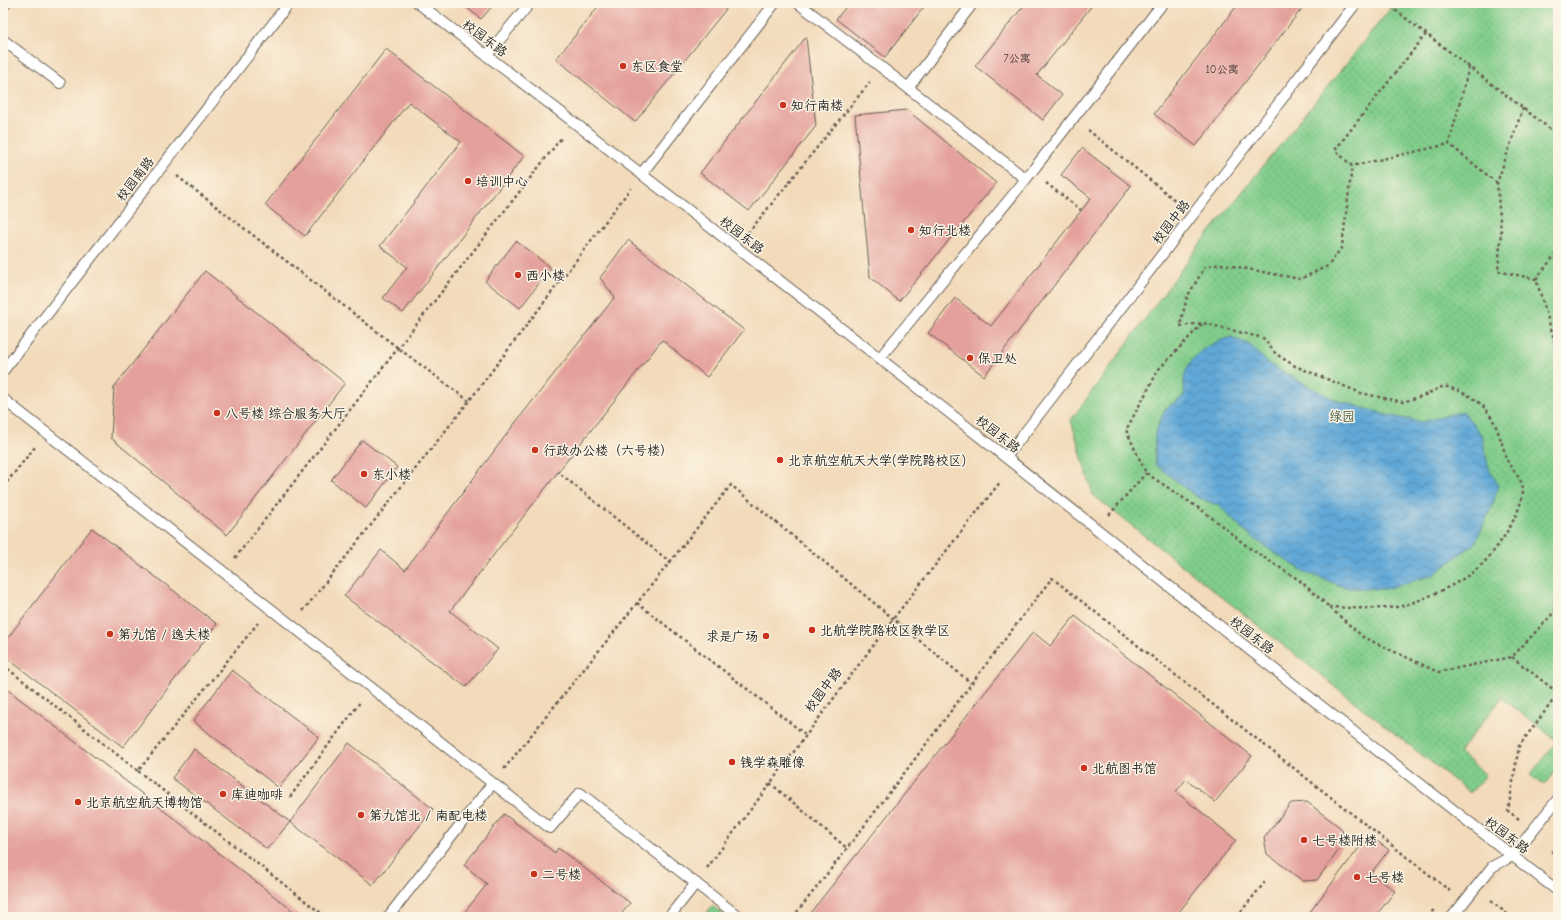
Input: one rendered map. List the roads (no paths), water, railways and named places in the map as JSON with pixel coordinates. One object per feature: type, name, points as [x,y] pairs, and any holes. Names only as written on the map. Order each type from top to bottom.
[{"type":"lane","name":"校园南路","points":[[3,371],[289,3]]},
{"type":"lane","name":"校园东路","points":[[418,3],[574,123],[642,173],[1558,891]]},
{"type":"lane","points":[[487,55],[530,3]]},
{"type":"lane","points":[[642,173],[775,3]]},
{"type":"lane","points":[[798,3],[908,88],[1029,175]]},
{"type":"lane","points":[[908,88],[973,3]]},
{"type":"lane","points":[[879,359],[1029,175],[1163,3]]},
{"type":"lane","name":"校园中路","points":[[1006,457],[1356,3]]},
{"type":"lane","points":[[3,40],[60,83]]},
{"type":"lane","points":[[3,399],[550,828],[580,793],[739,917]]},
{"type":"lane","points":[[388,917],[492,784]]},
{"type":"lane","points":[[1452,917],[1492,867],[1512,856],[1558,799]]},
{"type":"lane","points":[[669,917],[696,883]]},
{"type":"water","points":[[1232,337],[1250,345],[1270,365],[1333,399],[1390,416],[1422,422],[1463,411],[1482,436],[1488,466],[1498,485],[1493,504],[1475,543],[1433,575],[1385,589],[1347,588],[1307,573],[1273,552],[1242,529],[1220,506],[1197,497],[1155,464],[1155,434],[1165,409],[1184,396],[1184,376],[1188,366],[1198,354],[1210,345]]},
{"type":"place","name":"东区食堂","points":[[623,66]]},
{"type":"place","name":"知行南楼","points":[[783,105]]},
{"type":"place","name":"培训中心","points":[[468,181]]},
{"type":"place","name":"知行北楼","points":[[911,230]]},
{"type":"place","name":"西小楼","points":[[518,275]]},
{"type":"place","name":"保卫处","points":[[970,358]]},
{"type":"place","name":"八号楼 综合服务大厅","points":[[217,413]]},
{"type":"place","name":"行政办公楼（六号楼）","points":[[535,450]]},
{"type":"place","name":"北京航空航天大学(学院路校区)","points":[[780,460]]},
{"type":"place","name":"东小楼","points":[[364,474]]},
{"type":"place","name":"北航学院路校区教学区","points":[[812,630]]},
{"type":"place","name":"第九馆 / 逸夫楼","points":[[110,634]]},
{"type":"place","name":"求是广场","points":[[766,636]]},
{"type":"place","name":"钱学森雕像","points":[[732,762]]},
{"type":"place","name":"北航图书馆","points":[[1084,768]]},
{"type":"place","name":"库迪咖啡","points":[[223,794]]},
{"type":"place","name":"北京航空航天博物馆","points":[[78,802]]},
{"type":"place","name":"第九馆北 / 南配电楼","points":[[361,815]]},
{"type":"place","name":"七号楼附楼","points":[[1304,840]]},
{"type":"place","name":"二号楼","points":[[534,874]]},
{"type":"place","name":"七号楼","points":[[1357,877]]},
{"type":"park label","name":"绿园","points":[[1342,416]]}]
